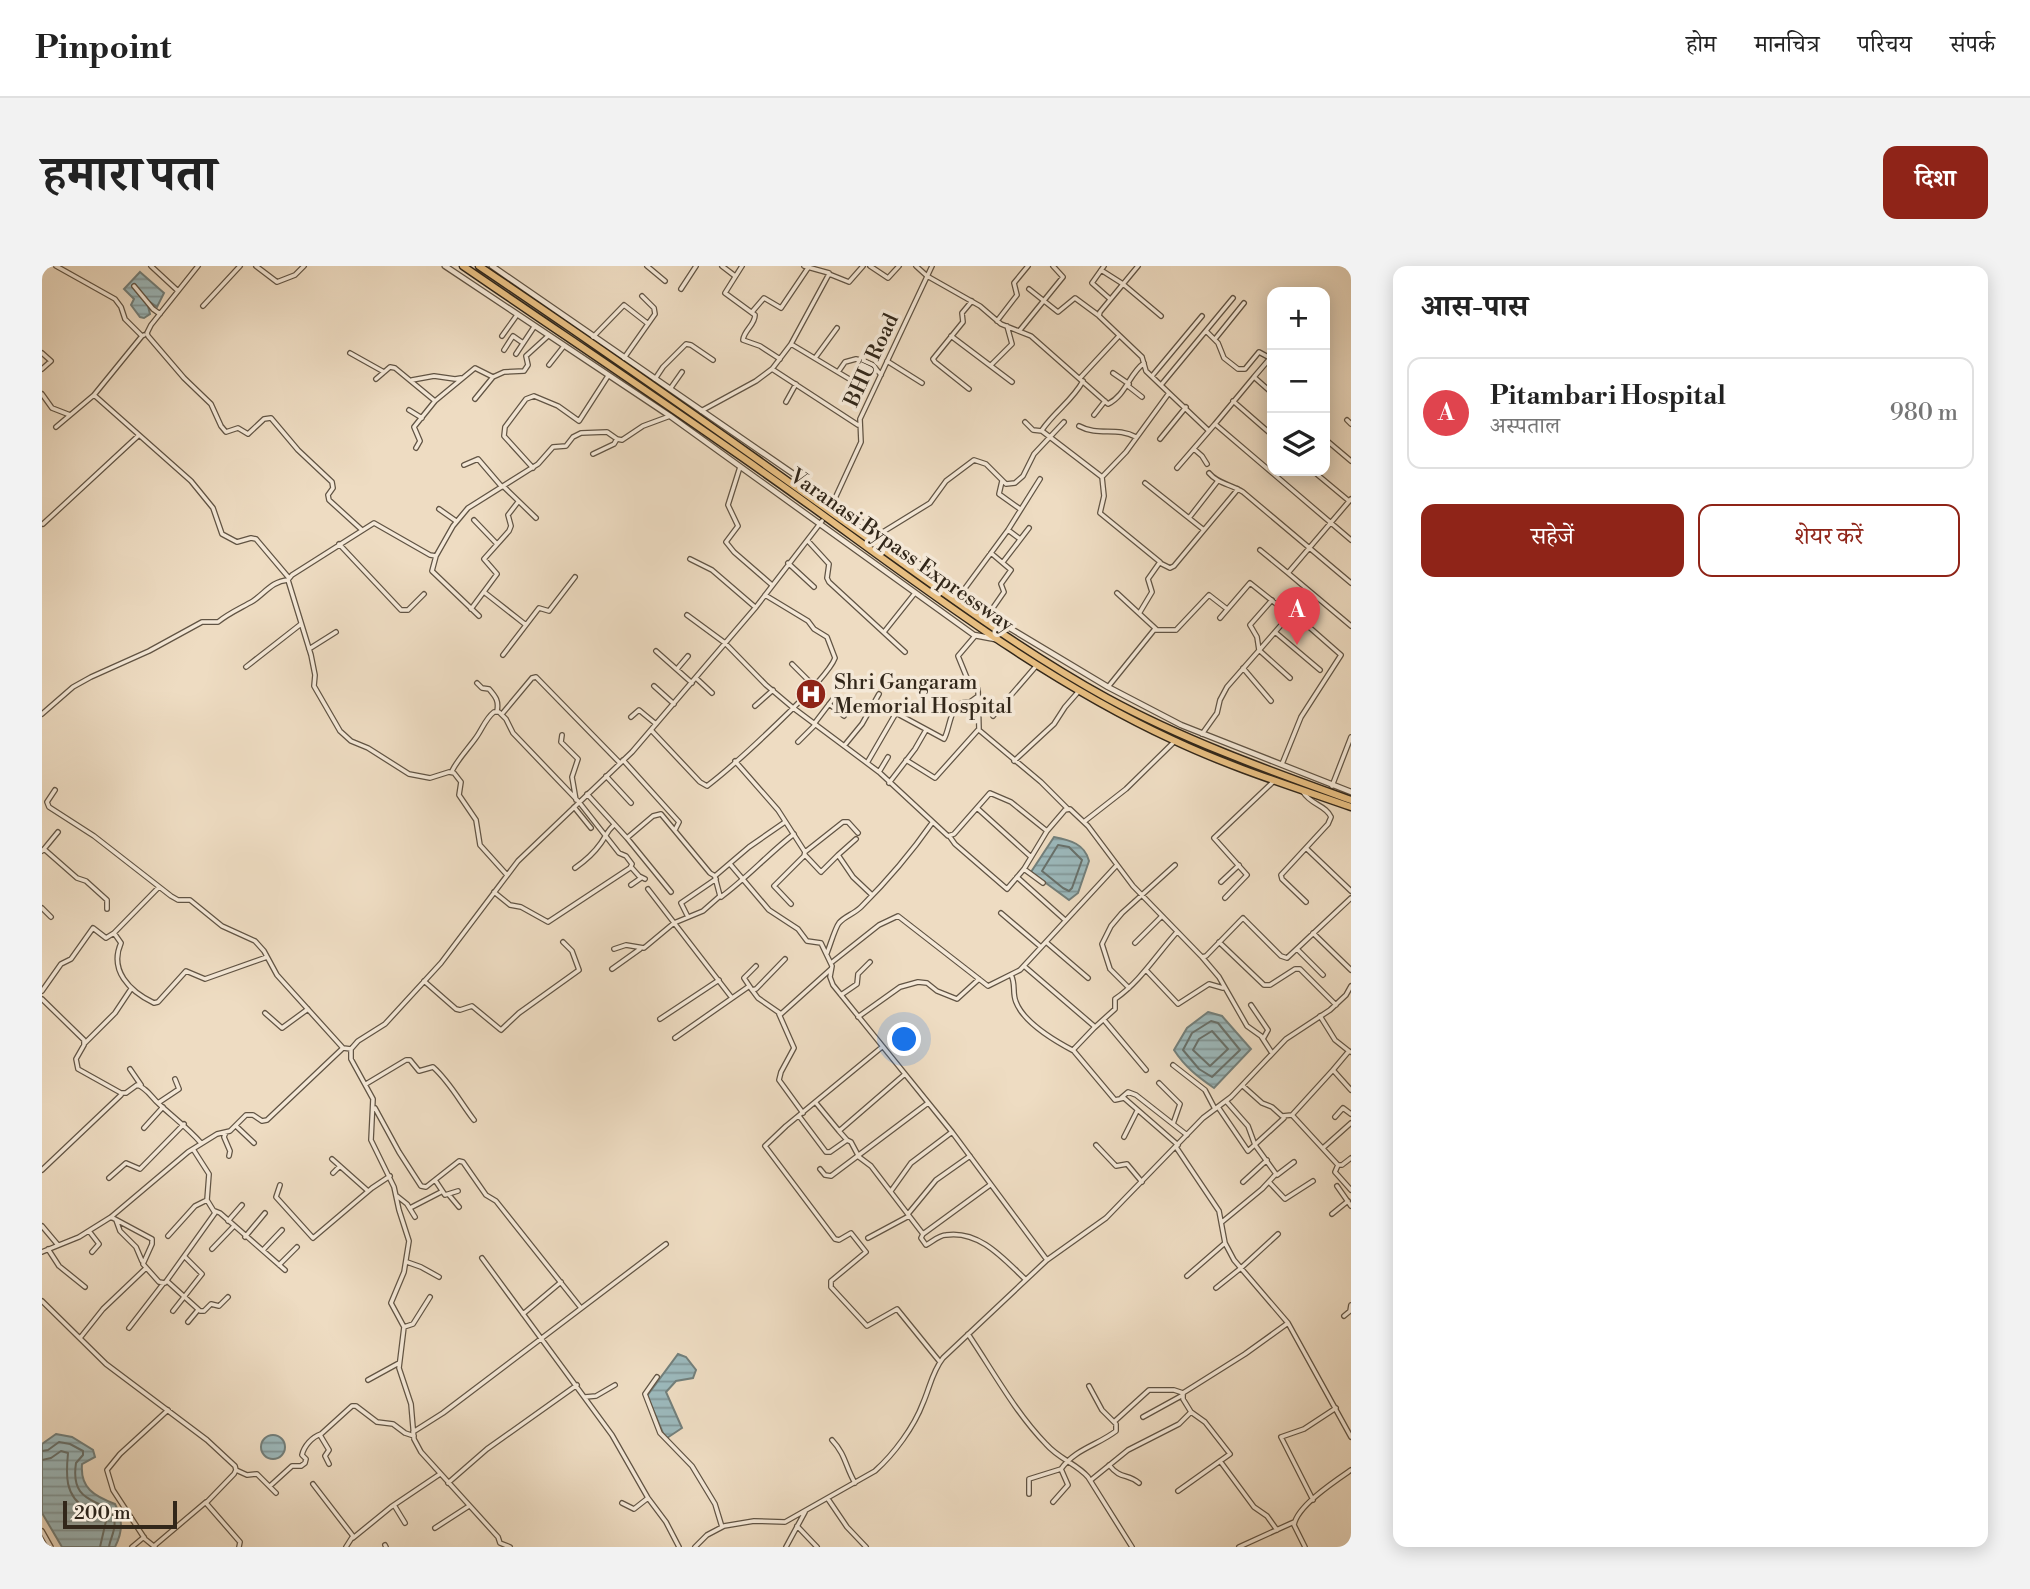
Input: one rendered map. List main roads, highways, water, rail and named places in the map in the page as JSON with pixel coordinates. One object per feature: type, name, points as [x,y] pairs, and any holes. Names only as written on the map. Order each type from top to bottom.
[{"type":"highway","name":"Varanasi Bypass Expressway","points":[[463,266],[679,413],[996,639],[1079,691],[1175,741],[1274,781],[1351,807]]},
{"type":"highway","name":"Varanasi Bypass Expressway","points":[[478,266],[676,402],[1001,634],[1060,671],[1173,730],[1351,800]]},
{"type":"water","points":[[140,272],[164,293],[157,307],[150,302],[150,314],[144,318],[140,317],[131,305],[134,299],[124,289]]},
{"type":"water","points":[[1054,837],[1071,841],[1080,847],[1089,861],[1078,893],[1069,900],[1031,872]]},
{"type":"water","points":[[1208,1012],[1222,1016],[1251,1049],[1214,1088],[1192,1071],[1174,1050],[1187,1028]]},
{"type":"water","points":[[678,1354],[686,1357],[696,1370],[693,1378],[676,1381],[666,1392],[682,1428],[667,1438],[647,1396]]},
{"type":"water","points":[[56,1434],[72,1437],[93,1450],[95,1457],[82,1464],[83,1479],[95,1494],[115,1504],[121,1526],[115,1547],[62,1547],[42,1513],[42,1444]]},
{"type":"water","points":[[273,1435],[282,1438],[285,1447],[282,1456],[273,1459],[264,1456],[261,1447],[264,1438]]},
{"type":"place","name":"Pitambari Hospital","points":[[1297,645]]},
{"type":"place","name":"Shri Gangaram Memorial Hospital","points":[[811,694]]}]
